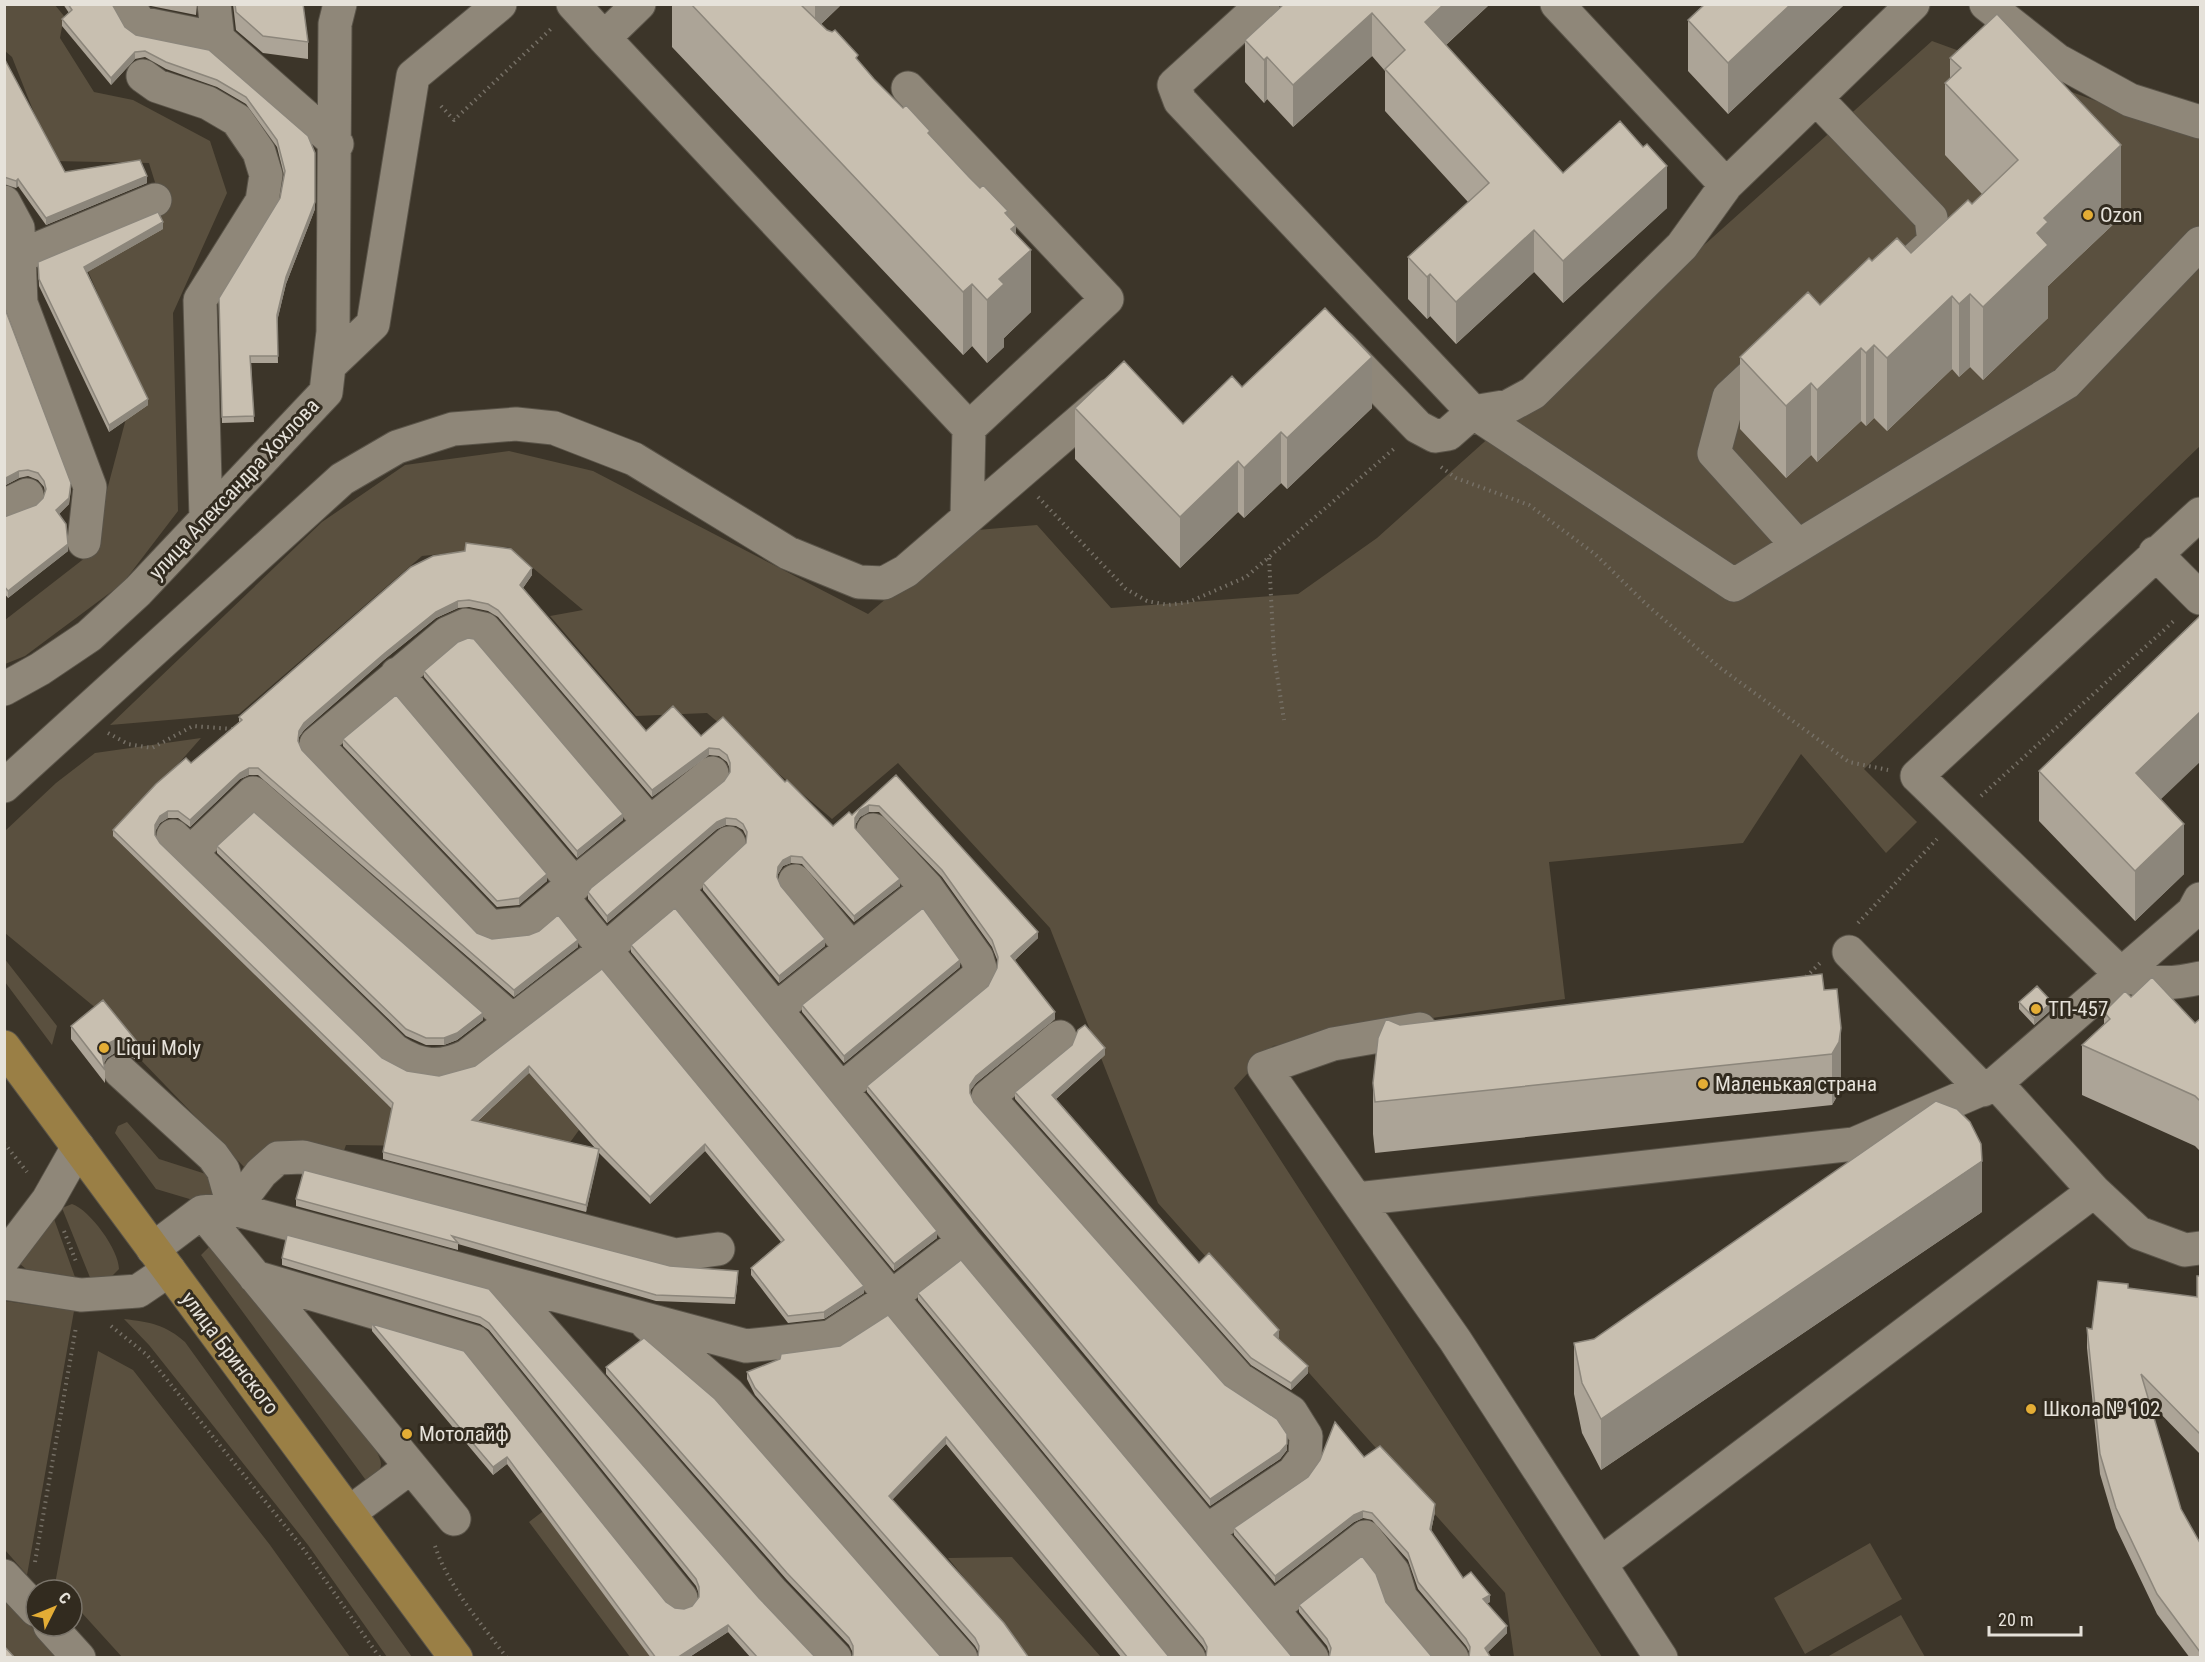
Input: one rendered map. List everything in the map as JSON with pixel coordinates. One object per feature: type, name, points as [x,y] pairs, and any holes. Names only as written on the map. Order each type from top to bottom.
[{"type":"main road","name":"улица Бринского","points":[[4,1047],[456,1658]]},
{"type":"street","points":[[127,4],[140,23],[218,39],[336,144]]},
{"type":"street","points":[[214,4],[218,39]]},
{"type":"street","name":"улица Александра Хохлова","points":[[4,689],[40,669],[89,636],[138,591],[326,392],[333,332],[335,24],[340,4]]},
{"type":"street","points":[[330,365],[373,324],[413,76],[500,4]]},
{"type":"street","points":[[604,38],[639,4]]},
{"type":"street","points":[[1263,4],[1174,85],[1180,101],[1473,412],[1734,585],[2066,383],[2200,243]]},
{"type":"street","points":[[1557,4],[1726,185]]},
{"type":"street","points":[[1318,322],[1418,427],[1435,436],[1448,434],[1473,412],[1509,406],[1533,393],[1682,246],[1726,185],[1912,4]]},
{"type":"street","points":[[1986,4],[2057,60],[2130,100],[2200,122]]},
{"type":"street","points":[[574,6],[969,428],[967,518]]},
{"type":"street","points":[[143,76],[157,86],[207,103],[237,120],[259,152],[266,175],[262,201],[200,300],[206,518]]},
{"type":"street","points":[[908,88],[1107,299],[969,428]]},
{"type":"street","points":[[1816,98],[1931,218],[1935,242],[1909,265],[1885,270]]},
{"type":"street","points":[[20,255],[155,200]]},
{"type":"street","points":[[4,201],[18,228],[21,303],[90,487],[84,542]]},
{"type":"street","points":[[1795,335],[1729,397],[1714,453],[1798,546]]},
{"type":"street","points":[[4,786],[342,479],[397,447],[453,429],[516,424],[554,428],[634,459],[789,553],[859,582],[884,583],[906,571],[1133,374]]},
{"type":"street","points":[[2200,513],[1917,776],[2122,975],[2146,982],[2173,984],[2200,978]]},
{"type":"street","points":[[2156,553],[2200,597]]},
{"type":"street","points":[[649,822],[484,629],[466,625],[448,633],[316,744],[490,927],[527,922],[712,773]]},
{"type":"street","points":[[398,674],[567,890],[606,949],[890,1298],[1189,1658]]},
{"type":"street","points":[[513,1021],[254,793],[182,844],[394,1052],[411,1062],[448,1066],[467,1056],[513,1021],[606,949],[729,843]]},
{"type":"street","points":[[842,1089],[976,978],[980,968],[977,958],[927,888],[873,830]]},
{"type":"street","points":[[795,881],[851,948]]},
{"type":"street","points":[[677,888],[964,1241],[1312,1658]]},
{"type":"street","points":[[776,1010],[927,888]]},
{"type":"street","points":[[1357,1199],[1854,1144],[1935,1108],[1990,1087],[2193,912],[2200,899]]},
{"type":"street","points":[[1842,946],[2139,1233],[2185,1250],[2200,1248]]},
{"type":"street","points":[[1420,1029],[1334,1044],[1264,1068],[1455,1340],[1661,1658]]},
{"type":"street","points":[[1060,1038],[988,1097],[1239,1379],[1292,1412],[1306,1436],[1305,1457],[1293,1473],[1205,1532]]},
{"type":"street","points":[[120,1071],[213,1156],[223,1170],[234,1209]]},
{"type":"street","points":[[4,1258],[48,1200],[78,1147]]},
{"type":"street","points":[[234,1209],[261,1173],[278,1158],[303,1157],[675,1255],[718,1249]]},
{"type":"street","points":[[1601,1563],[2094,1191]]},
{"type":"street","points":[[4,1283],[81,1295],[138,1291],[161,1259],[202,1212],[234,1209],[746,1346],[830,1337],[890,1298],[964,1241]]},
{"type":"street","points":[[202,1212],[411,1467],[443,1528]]},
{"type":"street","points":[[255,1277],[475,1342],[681,1598]]},
{"type":"street","points":[[502,1282],[773,1593],[835,1658]]},
{"type":"street","points":[[641,1318],[728,1393],[961,1658]]},
{"type":"street","points":[[349,1513],[411,1467]]},
{"type":"street","points":[[1272,1609],[1365,1537],[1393,1572],[1401,1598],[1452,1658]]},
{"type":"street","points":[[4,1576],[24,1597]]},
{"type":"street","points":[[61,1638],[79,1658]]},
{"type":"path","points":[[413,76],[454,120],[574,6]]},
{"type":"path","points":[[1017,475],[1126,590],[1147,601],[1168,605],[1190,602],[1246,578],[1418,427]]},
{"type":"path","points":[[1439,465],[1456,478],[1529,505],[1595,554],[1647,605],[1719,667],[1849,762],[1917,776]]},
{"type":"path","points":[[1269,557],[1274,655],[1284,720]]},
{"type":"path","points":[[1796,978],[1808,976],[1842,946],[1957,817],[2200,597]]},
{"type":"path","points":[[84,714],[106,732],[128,744],[152,748],[193,726],[232,729],[240,737]]},
{"type":"path","points":[[4,1143],[31,1177]]},
{"type":"path","points":[[61,1223],[78,1267]]},
{"type":"path","points":[[37,1578],[78,1320]]},
{"type":"path","points":[[110,1325],[147,1355],[302,1547],[380,1658]]},
{"type":"path","points":[[443,1528],[441,1563],[455,1587],[507,1658]]},
{"type":"shaded area","points":[[4,5],[55,5],[64,16],[60,38],[94,92],[133,100],[210,141],[227,193],[173,313],[178,511],[123,583],[25,656],[5,664],[5,620],[90,554],[136,381],[87,269],[163,208],[149,163],[53,161],[12,57],[5,51]]},
{"type":"shaded area","points":[[1932,41],[2148,120],[2200,118],[2200,446],[1864,769],[1917,822],[1886,853],[1801,754],[1743,843],[1549,862],[1565,999],[1411,1021],[1273,1046],[1234,1088],[1602,1657],[1514,1657],[1505,1593],[1158,1203],[1050,928],[898,763],[832,819],[707,713],[636,716],[550,616],[583,610],[508,547],[422,556],[239,714],[110,725],[322,522],[405,465],[509,451],[593,471],[868,614],[966,531],[1037,525],[1111,608],[1298,594],[1377,538]]},
{"type":"shaded area","points":[[201,738],[114,837],[388,1105],[491,1109],[529,1073],[579,1130],[566,1148],[346,1145],[342,1156],[246,1169],[138,1057],[103,1014],[5,933],[5,831],[56,783],[95,753]]},
{"type":"shaded area","points":[[4,958],[57,1026],[52,1045],[5,982]]},
{"type":"shaded area","points":[[127,1122],[159,1159],[209,1175],[217,1185],[213,1199],[203,1203],[156,1189],[115,1133],[118,1126]]},
{"type":"shaded area","points":[[72,1204],[95,1222],[114,1252],[119,1269],[109,1279],[91,1280],[62,1208]]},
{"type":"shaded area","points":[[53,1216],[75,1277],[26,1269],[20,1264],[21,1254]]},
{"type":"shaded area","points":[[210,1246],[375,1449],[381,1465],[371,1479],[365,1479],[201,1255]]},
{"type":"shaded area","points":[[5,1301],[74,1311],[27,1575],[5,1550]]},
{"type":"shaded area","points":[[124,1319],[157,1325],[185,1342],[412,1657],[387,1657],[308,1545],[149,1345]]},
{"type":"shaded area","points":[[98,1351],[133,1370],[270,1545],[350,1657],[122,1657],[84,1615],[84,1578],[56,1578]]},
{"type":"shaded area","points":[[542,1512],[651,1657],[630,1657],[529,1522]]},
{"type":"shaded area","points":[[1870,1543],[1902,1599],[1805,1654],[1774,1598]]},
{"type":"shaded area","points":[[1012,1557],[1101,1657],[1029,1657],[948,1558]]},
{"type":"shaded area","points":[[4,1563],[24,1585],[24,1638],[73,1638],[91,1657],[5,1657]]},
{"type":"shaded area","points":[[1901,1615],[1925,1657],[1827,1657]]},
{"type":"building","points":[[68,4],[112,4],[125,27],[136,35],[209,50],[308,136],[315,153],[315,202],[286,277],[277,315],[278,356],[250,356],[254,416],[222,417],[219,298],[280,198],[285,171],[277,140],[246,97],[217,80],[166,62],[145,51],[135,52],[111,78],[62,19],[72,10]]},
{"type":"building","points":[[235,4],[303,4],[308,42],[263,36],[236,12]]},
{"type":"building","points":[[691,4],[800,4],[827,30],[832,32],[835,30],[858,55],[856,58],[874,79],[903,108],[906,105],[930,131],[928,133],[969,177],[980,188],[983,185],[1008,211],[1005,213],[1016,225],[1011,229],[1031,250],[999,279],[1004,284],[987,300],[972,284],[963,292]]},
{"type":"building","points":[[1284,4],[1444,4],[1425,22],[1563,173],[1620,121],[1643,147],[1647,144],[1667,166],[1563,261],[1534,230],[1456,302],[1430,274],[1427,277],[1408,257],[1489,183],[1385,69],[1405,50],[1372,13],[1293,85],[1267,57],[1264,60],[1245,40]]},
{"type":"building","points":[[1705,4],[1791,4],[1728,63],[1688,20]]},
{"type":"building","points":[[1997,14],[2121,145],[2044,218],[2048,222],[2037,233],[2048,245],[1983,307],[1970,294],[1959,304],[1952,296],[1887,358],[1874,345],[1866,353],[1861,348],[1817,390],[1811,383],[1786,406],[1740,357],[1808,292],[1820,305],[1869,258],[1872,261],[1897,238],[1911,253],[1968,200],[1972,204],[2018,160],[1945,83],[1961,68],[1950,58]]},
{"type":"building","points":[[4,58],[65,172],[140,160],[147,176],[46,218],[18,179],[16,181],[4,177]]},
{"type":"building","points":[[158,212],[163,222],[84,267],[148,399],[109,425],[39,279],[38,262]]},
{"type":"building","points":[[4,306],[71,483],[69,498],[56,510],[66,524],[68,544],[8,591],[4,586],[4,517],[36,505],[43,498],[46,489],[38,473],[28,470],[19,471],[4,479]]},
{"type":"building","points":[[1325,308],[1372,357],[1287,438],[1281,432],[1244,468],[1238,461],[1180,517],[1075,408],[1124,361],[1183,424],[1232,376],[1242,387]]},
{"type":"building","points":[[466,543],[511,549],[532,568],[520,585],[646,731],[673,706],[701,736],[723,717],[785,782],[787,780],[833,826],[849,812],[852,815],[896,775],[1038,932],[1011,956],[1055,1012],[976,1076],[970,1085],[970,1093],[974,1102],[1225,1385],[1277,1419],[1287,1434],[1287,1444],[1280,1452],[1210,1499],[867,1086],[988,986],[997,968],[998,957],[992,940],[942,870],[879,806],[869,805],[860,810],[855,818],[855,828],[900,879],[854,916],[802,857],[791,856],[783,860],[778,867],[777,877],[781,886],[825,939],[779,976],[703,883],[746,843],[747,832],[743,824],[736,819],[726,818],[717,822],[607,916],[588,892],[724,781],[730,772],[727,755],[719,749],[709,748],[652,790],[498,610],[488,604],[469,600],[458,601],[436,612],[385,653],[304,723],[299,731],[298,741],[302,750],[477,933],[492,939],[529,935],[539,931],[558,915],[578,940],[514,990],[258,768],[249,768],[240,773],[190,820],[178,811],[168,811],[160,816],[155,825],[155,835],[160,843],[382,1058],[407,1071],[439,1076],[475,1066],[602,969],[864,1286],[824,1312],[788,1316],[751,1268],[784,1240],[705,1144],[650,1197],[600,1146],[529,1066],[472,1120],[599,1149],[586,1205],[383,1152],[393,1103],[113,830],[156,784],[186,758],[191,763],[242,720],[239,717],[411,567],[433,556],[465,551]]},
{"type":"building","points":[[2200,616],[2200,712],[2136,773],[2184,824],[2135,871],[2039,771]]},
{"type":"building","points":[[468,638],[474,639],[623,814],[577,851],[424,671],[458,642]]},
{"type":"building","points":[[396,695],[547,874],[519,898],[497,901],[343,739]]},
{"type":"building","points":[[254,812],[483,1013],[457,1033],[444,1038],[426,1038],[406,1029],[217,846]]},
{"type":"building","points":[[675,908],[937,1231],[894,1264],[631,945]]},
{"type":"building","points":[[923,908],[960,960],[844,1056],[802,1005]]},
{"type":"building","points":[[1822,974],[1824,990],[1837,989],[1841,1028],[1839,1042],[1832,1054],[1375,1102],[1373,1083],[1378,1038],[1386,1019],[1400,1025]]},
{"type":"building","points":[[2152,977],[2195,1023],[2200,1019],[2200,1101],[2195,1096],[2082,1045],[2110,1019],[2104,1012],[2125,991],[2131,997]]},
{"type":"building","points":[[2037,986],[2052,1002],[2034,1018],[2019,1002]]},
{"type":"building","points":[[103,1000],[138,1043],[135,1046],[123,1039],[107,1044],[102,1054],[105,1070],[71,1026]]},
{"type":"building","points":[[1085,1025],[1105,1048],[1052,1095],[1199,1263],[1209,1253],[1279,1330],[1274,1335],[1308,1366],[1291,1383],[1251,1358],[1015,1092],[1072,1045],[1078,1030]]},
{"type":"building","points":[[1936,1101],[1957,1109],[1970,1122],[1981,1144],[1982,1161],[1601,1419],[1582,1383],[1574,1343],[1594,1339]]},
{"type":"building","points":[[304,1170],[670,1266],[738,1271],[735,1298],[656,1295],[452,1236],[458,1243],[296,1199]]},
{"type":"building","points":[[287,1235],[489,1289],[759,1598],[816,1658],[758,1658],[728,1625],[677,1658],[656,1658],[507,1457],[493,1467],[372,1324],[464,1351],[666,1602],[675,1608],[684,1609],[692,1606],[699,1597],[696,1579],[489,1323],[480,1317],[282,1258]]},
{"type":"building","points":[[961,1260],[1293,1658],[1206,1658],[1207,1647],[1203,1639],[918,1293]]},
{"type":"building","points":[[2197,1276],[2200,1276],[2200,1434],[2141,1374],[2181,1509],[2200,1543],[2200,1652],[2157,1594],[2116,1508],[2100,1454],[2087,1328],[2092,1329],[2098,1281],[2128,1284],[2128,1288],[2197,1297]]},
{"type":"building","points":[[888,1315],[1170,1658],[1128,1658],[946,1437],[889,1496],[1004,1623],[1029,1658],[978,1658],[979,1646],[975,1638],[755,1388],[747,1372],[780,1359],[781,1354],[840,1346]]},
{"type":"building","points":[[644,1338],[715,1399],[942,1658],[852,1658],[853,1646],[849,1638],[787,1573],[606,1367]]},
{"type":"building","points":[[1335,1422],[1364,1457],[1380,1446],[1435,1504],[1430,1529],[1463,1578],[1471,1572],[1490,1595],[1483,1599],[1507,1626],[1485,1648],[1491,1658],[1469,1658],[1470,1647],[1466,1639],[1418,1582],[1408,1553],[1372,1513],[1363,1511],[1354,1515],[1275,1576],[1234,1528],[1308,1477],[1320,1460]]},
{"type":"building","points":[[1362,1556],[1376,1574],[1386,1602],[1433,1658],[1329,1658],[1331,1648],[1327,1639],[1299,1605]]},
{"type":"building","points":[[4,1646],[15,1658],[4,1658]]},
{"type":"place","name":"Ozon","points":[[2088,215]]},
{"type":"place","name":"ТП-457","points":[[2036,1009]]},
{"type":"place","name":"Liqui Moly","points":[[104,1048]]},
{"type":"place","name":"Маленькая страна","points":[[1703,1084]]},
{"type":"place","name":"Школа № 102","points":[[2031,1409]]},
{"type":"place","name":"Мотолайф","points":[[407,1434]]}]
